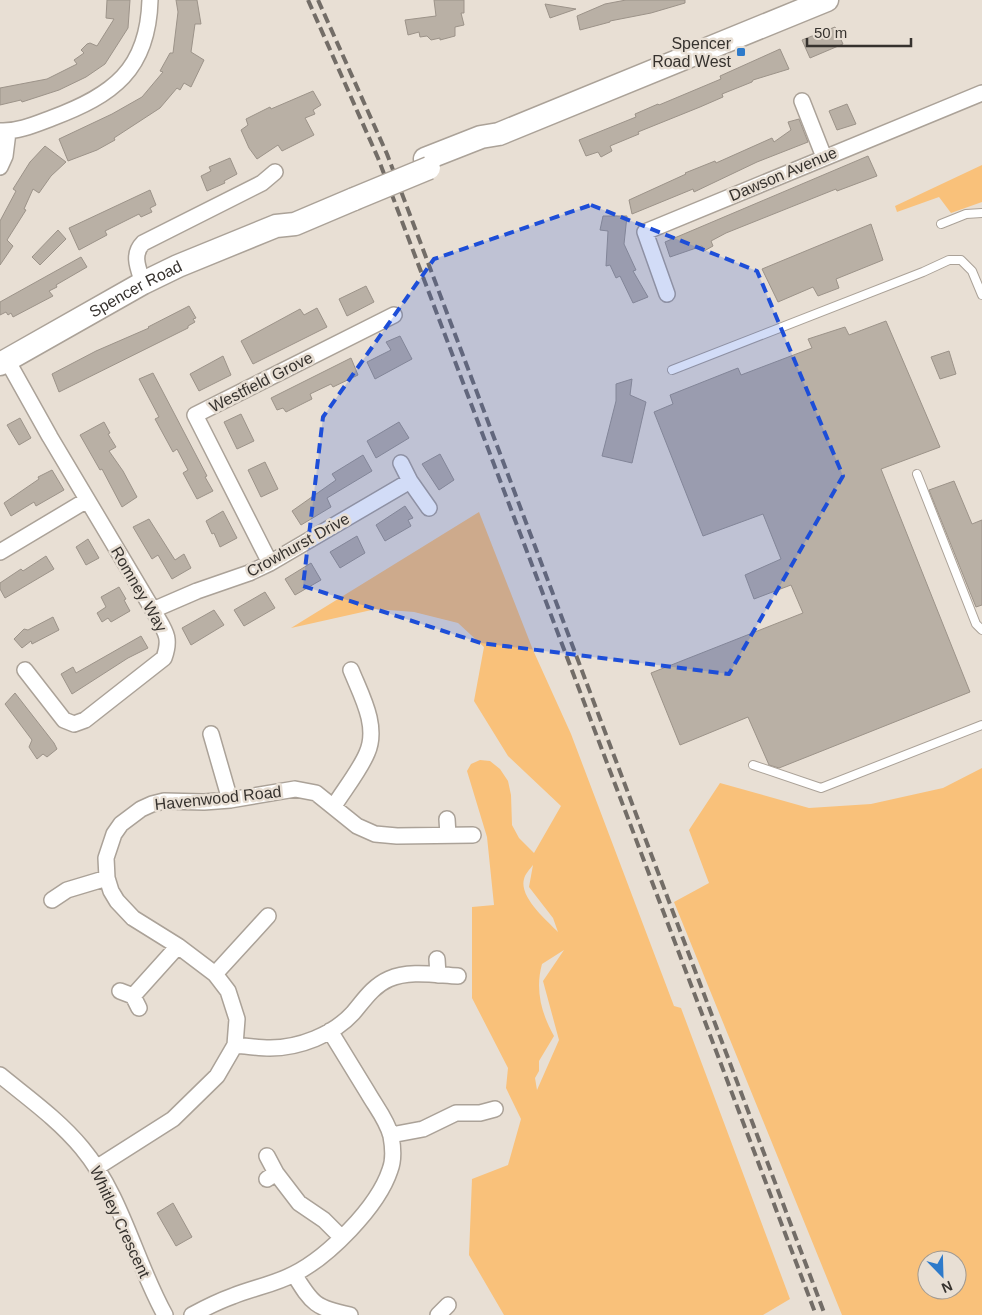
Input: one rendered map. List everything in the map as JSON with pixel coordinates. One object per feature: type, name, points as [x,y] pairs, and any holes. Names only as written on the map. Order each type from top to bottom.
[{"type":"street","points":[[0,167],[5,156],[4,132],[30,126],[81,106],[104,94],[122,78],[136,60],[145,39],[150,16],[150,0]]},
{"type":"street","name":"Spencer Road","points":[[4,362],[144,283],[178,266],[276,226],[292,215],[353,194],[427,164],[480,137],[499,134],[827,0]]},
{"type":"street","name":"Dawson Avenue","points":[[667,294],[645,232],[982,93]]},
{"type":"street","points":[[802,101],[824,157]]},
{"type":"street","points":[[144,283],[136,259],[143,243],[262,183],[275,172]]},
{"type":"street","name":"Westfield Grove","points":[[270,564],[195,415],[394,315]]},
{"type":"street","name":"Romney Way","points":[[4,362],[153,610],[166,634],[168,646],[164,658],[85,720],[74,724],[64,720],[25,670]]},
{"type":"street","points":[[401,464],[410,481],[429,508]]},
{"type":"street","name":"Crowhurst Drive","points":[[153,610],[197,591],[270,564],[410,481]]},
{"type":"street","points":[[0,552],[87,500]]},
{"type":"street","points":[[334,806],[368,752],[371,733],[364,685],[351,670]]},
{"type":"street","points":[[211,734],[230,800]]},
{"type":"street","name":"Havenwood Road","points":[[96,1168],[173,1119],[217,1076],[235,1044],[236,1019],[228,991],[215,974],[178,946],[133,918],[124,910],[111,891],[107,878],[106,858],[114,834],[122,824],[141,809],[164,801],[204,802],[230,800],[295,789],[316,793],[357,826],[376,834],[397,836],[472,835]]},
{"type":"street","points":[[447,819],[448,835]]},
{"type":"street","points":[[48,902],[67,890],[107,878]]},
{"type":"street","points":[[215,974],[268,916]]},
{"type":"street","points":[[131,998],[178,946]]},
{"type":"street","points":[[437,959],[438,976]]},
{"type":"street","points":[[235,1044],[269,1048],[282,1047],[310,1040],[344,1022],[372,990],[390,978],[414,974],[458,976]]},
{"type":"street","points":[[192,1315],[222,1300],[294,1274],[328,1252],[359,1220],[387,1178],[392,1158],[393,1146],[391,1135],[382,1115],[330,1031]]},
{"type":"street","name":"Whitley Crescent","points":[[0,1075],[66,1130],[83,1149],[96,1168],[117,1208],[146,1277],[165,1315]]},
{"type":"street","points":[[391,1135],[423,1129],[456,1113],[480,1113],[496,1108]]},
{"type":"street","points":[[267,1156],[271,1176],[299,1203],[324,1220],[342,1238]]},
{"type":"street","points":[[294,1274],[306,1294],[320,1307],[350,1315]]},
{"type":"lane","points":[[941,224],[966,214],[982,213]]},
{"type":"lane","points":[[672,370],[923,272],[948,260],[961,260],[972,271],[982,296]]},
{"type":"lane","points":[[917,474],[976,624],[982,630]]},
{"type":"lane","points":[[753,765],[821,788],[982,725]]},
{"type":"highlighted area","points":[[591,205],[757,271],[843,476],[729,674],[481,643],[303,586],[323,417],[434,259]]},
{"type":"shaded area","points":[[982,165],[982,202],[951,213],[939,197],[897,212],[895,206]]},
{"type":"shaded area","points":[[479,512],[533,650],[571,734],[674,1006],[681,1008],[790,1299],[763,1315],[504,1315],[469,1255],[472,1179],[508,1165],[521,1119],[506,1088],[508,1068],[472,998],[472,907],[494,905],[487,837],[467,771],[471,764],[480,760],[490,761],[500,769],[508,781],[511,795],[512,825],[519,838],[534,853],[561,806],[508,756],[474,701],[484,647],[458,623],[414,612],[376,609],[291,628]],"holes":[[[533,865],[529,887],[553,918],[558,932],[529,901],[526,893],[524,879],[526,873]],[[564,950],[543,981],[559,1040],[537,1090],[535,1078],[539,1071],[539,1061],[554,1036],[540,1001],[540,973],[542,964]]]},
{"type":"shaded area","points":[[982,768],[982,1315],[842,1315],[674,902],[709,883],[689,830],[720,783],[809,808],[871,804],[943,788]]},
{"type":"building","points":[[107,0],[130,0],[128,28],[105,64],[86,77],[59,90],[22,102],[21,100],[0,105],[0,88],[47,79],[77,64],[74,60],[84,53],[81,50],[87,44],[90,43],[97,46],[114,19],[106,18]]},
{"type":"building","points":[[176,0],[197,0],[201,24],[195,24],[191,52],[204,60],[191,87],[184,83],[180,90],[177,88],[160,108],[114,138],[115,140],[97,150],[68,161],[59,139],[112,114],[142,97],[163,72],[160,71],[170,53],[173,53],[178,12]]},
{"type":"building","points":[[434,0],[464,0],[464,13],[461,13],[464,25],[455,27],[455,36],[440,40],[440,38],[431,40],[427,36],[420,37],[419,32],[408,35],[405,20],[436,16]]},
{"type":"building","points":[[626,0],[685,0],[685,3],[580,30],[577,16],[605,4]]},
{"type":"building","points":[[545,4],[576,9],[550,18]]},
{"type":"building","points":[[835,27],[843,44],[810,58],[802,40]]},
{"type":"building","points":[[780,49],[789,69],[753,80],[722,94],[723,97],[638,132],[639,134],[610,146],[612,151],[601,157],[598,152],[586,156],[579,140],[636,117],[635,114],[658,104],[721,79],[720,76]]},
{"type":"building","points":[[313,91],[321,105],[313,110],[315,114],[305,118],[314,135],[282,151],[278,145],[257,159],[249,148],[241,130],[248,125],[246,119],[270,107],[271,109]]},
{"type":"building","points":[[847,104],[856,124],[837,130],[829,111]]},
{"type":"building","points":[[799,119],[808,142],[757,162],[694,192],[693,189],[632,214],[629,200],[685,173],[715,161],[716,163],[772,138],[774,142],[791,130],[788,122]]},
{"type":"building","points":[[45,146],[66,162],[51,176],[39,193],[33,189],[24,209],[26,210],[7,240],[13,246],[0,265],[0,221],[16,191],[13,189],[30,162]]},
{"type":"building","points":[[868,156],[877,176],[837,191],[836,189],[726,233],[711,241],[713,246],[704,251],[702,246],[670,257],[665,242]]},
{"type":"building","points":[[230,158],[237,174],[224,181],[225,183],[207,191],[201,176],[211,171],[209,167]]},
{"type":"building","points":[[150,190],[156,205],[150,208],[152,212],[141,217],[139,214],[105,231],[107,235],[79,250],[69,228]]},
{"type":"building","points":[[603,216],[627,216],[624,244],[636,270],[633,271],[648,297],[633,303],[620,276],[616,278],[610,265],[606,266],[608,231],[600,230]]},
{"type":"building","points":[[871,224],[883,260],[836,279],[839,288],[818,296],[813,287],[778,302],[762,269]]},
{"type":"building","points":[[58,230],[66,239],[40,265],[32,257]]},
{"type":"building","points":[[81,257],[87,267],[56,285],[57,287],[49,291],[53,296],[13,317],[11,313],[8,315],[6,312],[0,315],[0,302]]},
{"type":"building","points":[[366,286],[374,302],[347,316],[339,299]]},
{"type":"building","points":[[189,306],[196,318],[193,319],[195,322],[188,326],[188,328],[59,392],[52,374],[96,351],[149,328]]},
{"type":"building","points":[[317,308],[327,327],[253,364],[241,341],[300,309],[304,315]]},
{"type":"building","points":[[886,321],[940,447],[881,469],[970,692],[779,768],[769,765],[748,717],[680,745],[651,673],[803,613],[791,585],[754,599],[745,575],[781,559],[763,514],[703,536],[654,412],[673,404],[670,395],[738,368],[741,375],[812,348],[808,339],[845,327],[849,335]]},
{"type":"building","points":[[400,336],[412,359],[375,379],[367,362],[391,350],[386,342]]},
{"type":"building","points":[[949,351],[956,374],[940,379],[931,357]]},
{"type":"building","points":[[223,356],[231,375],[199,391],[190,374]]},
{"type":"building","points":[[351,358],[358,375],[333,387],[331,384],[310,394],[312,399],[286,412],[283,408],[277,410],[271,398]]},
{"type":"building","points":[[153,373],[213,491],[197,499],[183,473],[188,470],[177,449],[173,452],[155,419],[159,417],[139,379]]},
{"type":"building","points":[[632,379],[630,395],[646,402],[632,463],[602,456],[616,401],[616,384]]},
{"type":"building","points":[[241,414],[254,441],[237,449],[224,422]]},
{"type":"building","points":[[20,418],[31,438],[19,445],[7,425]]},
{"type":"building","points":[[104,422],[110,433],[108,434],[116,447],[109,451],[123,471],[137,497],[122,507],[102,469],[100,470],[80,435]]},
{"type":"building","points":[[399,422],[409,438],[376,458],[367,441]]},
{"type":"building","points":[[440,454],[454,480],[439,490],[422,464]]},
{"type":"building","points":[[363,455],[372,471],[327,498],[331,507],[301,525],[292,511],[336,480],[332,474]]},
{"type":"building","points":[[265,462],[278,489],[261,497],[248,470]]},
{"type":"building","points":[[52,470],[64,490],[36,506],[34,502],[11,516],[4,503],[39,479],[38,477]]},
{"type":"building","points":[[954,481],[972,524],[982,520],[982,605],[976,607],[929,490]]},
{"type":"building","points":[[405,506],[413,518],[408,520],[411,526],[385,541],[376,525]]},
{"type":"building","points":[[223,511],[237,538],[220,547],[206,521]]},
{"type":"building","points":[[149,519],[175,560],[184,554],[191,568],[172,579],[158,555],[152,559],[133,527]]},
{"type":"building","points":[[357,536],[365,553],[340,568],[330,552]]},
{"type":"building","points":[[88,539],[99,558],[86,565],[76,547]]},
{"type":"building","points":[[46,556],[54,569],[5,598],[0,589],[0,583]]},
{"type":"building","points":[[311,563],[321,580],[295,595],[285,579]]},
{"type":"building","points":[[119,587],[130,611],[111,622],[108,618],[102,622],[97,613],[106,607],[101,597]]},
{"type":"building","points":[[265,592],[275,608],[244,626],[234,610]]},
{"type":"building","points":[[214,610],[224,625],[191,645],[182,628]]},
{"type":"building","points":[[53,617],[59,630],[32,644],[31,641],[22,648],[14,639],[24,629],[28,630]]},
{"type":"building","points":[[141,636],[148,648],[128,658],[72,694],[61,674],[73,667],[76,673]]},
{"type":"building","points":[[15,693],[57,749],[47,757],[43,754],[37,759],[29,747],[32,740],[5,704]]},
{"type":"building","points":[[173,1203],[192,1237],[176,1246],[157,1213]]},
{"type":"railway","points":[[308,0],[378,158],[816,1315]]},
{"type":"railway","points":[[318,0],[387,154],[825,1315]]},
{"type":"place","name":"Spencer Road West","points":[[741,52]]}]
